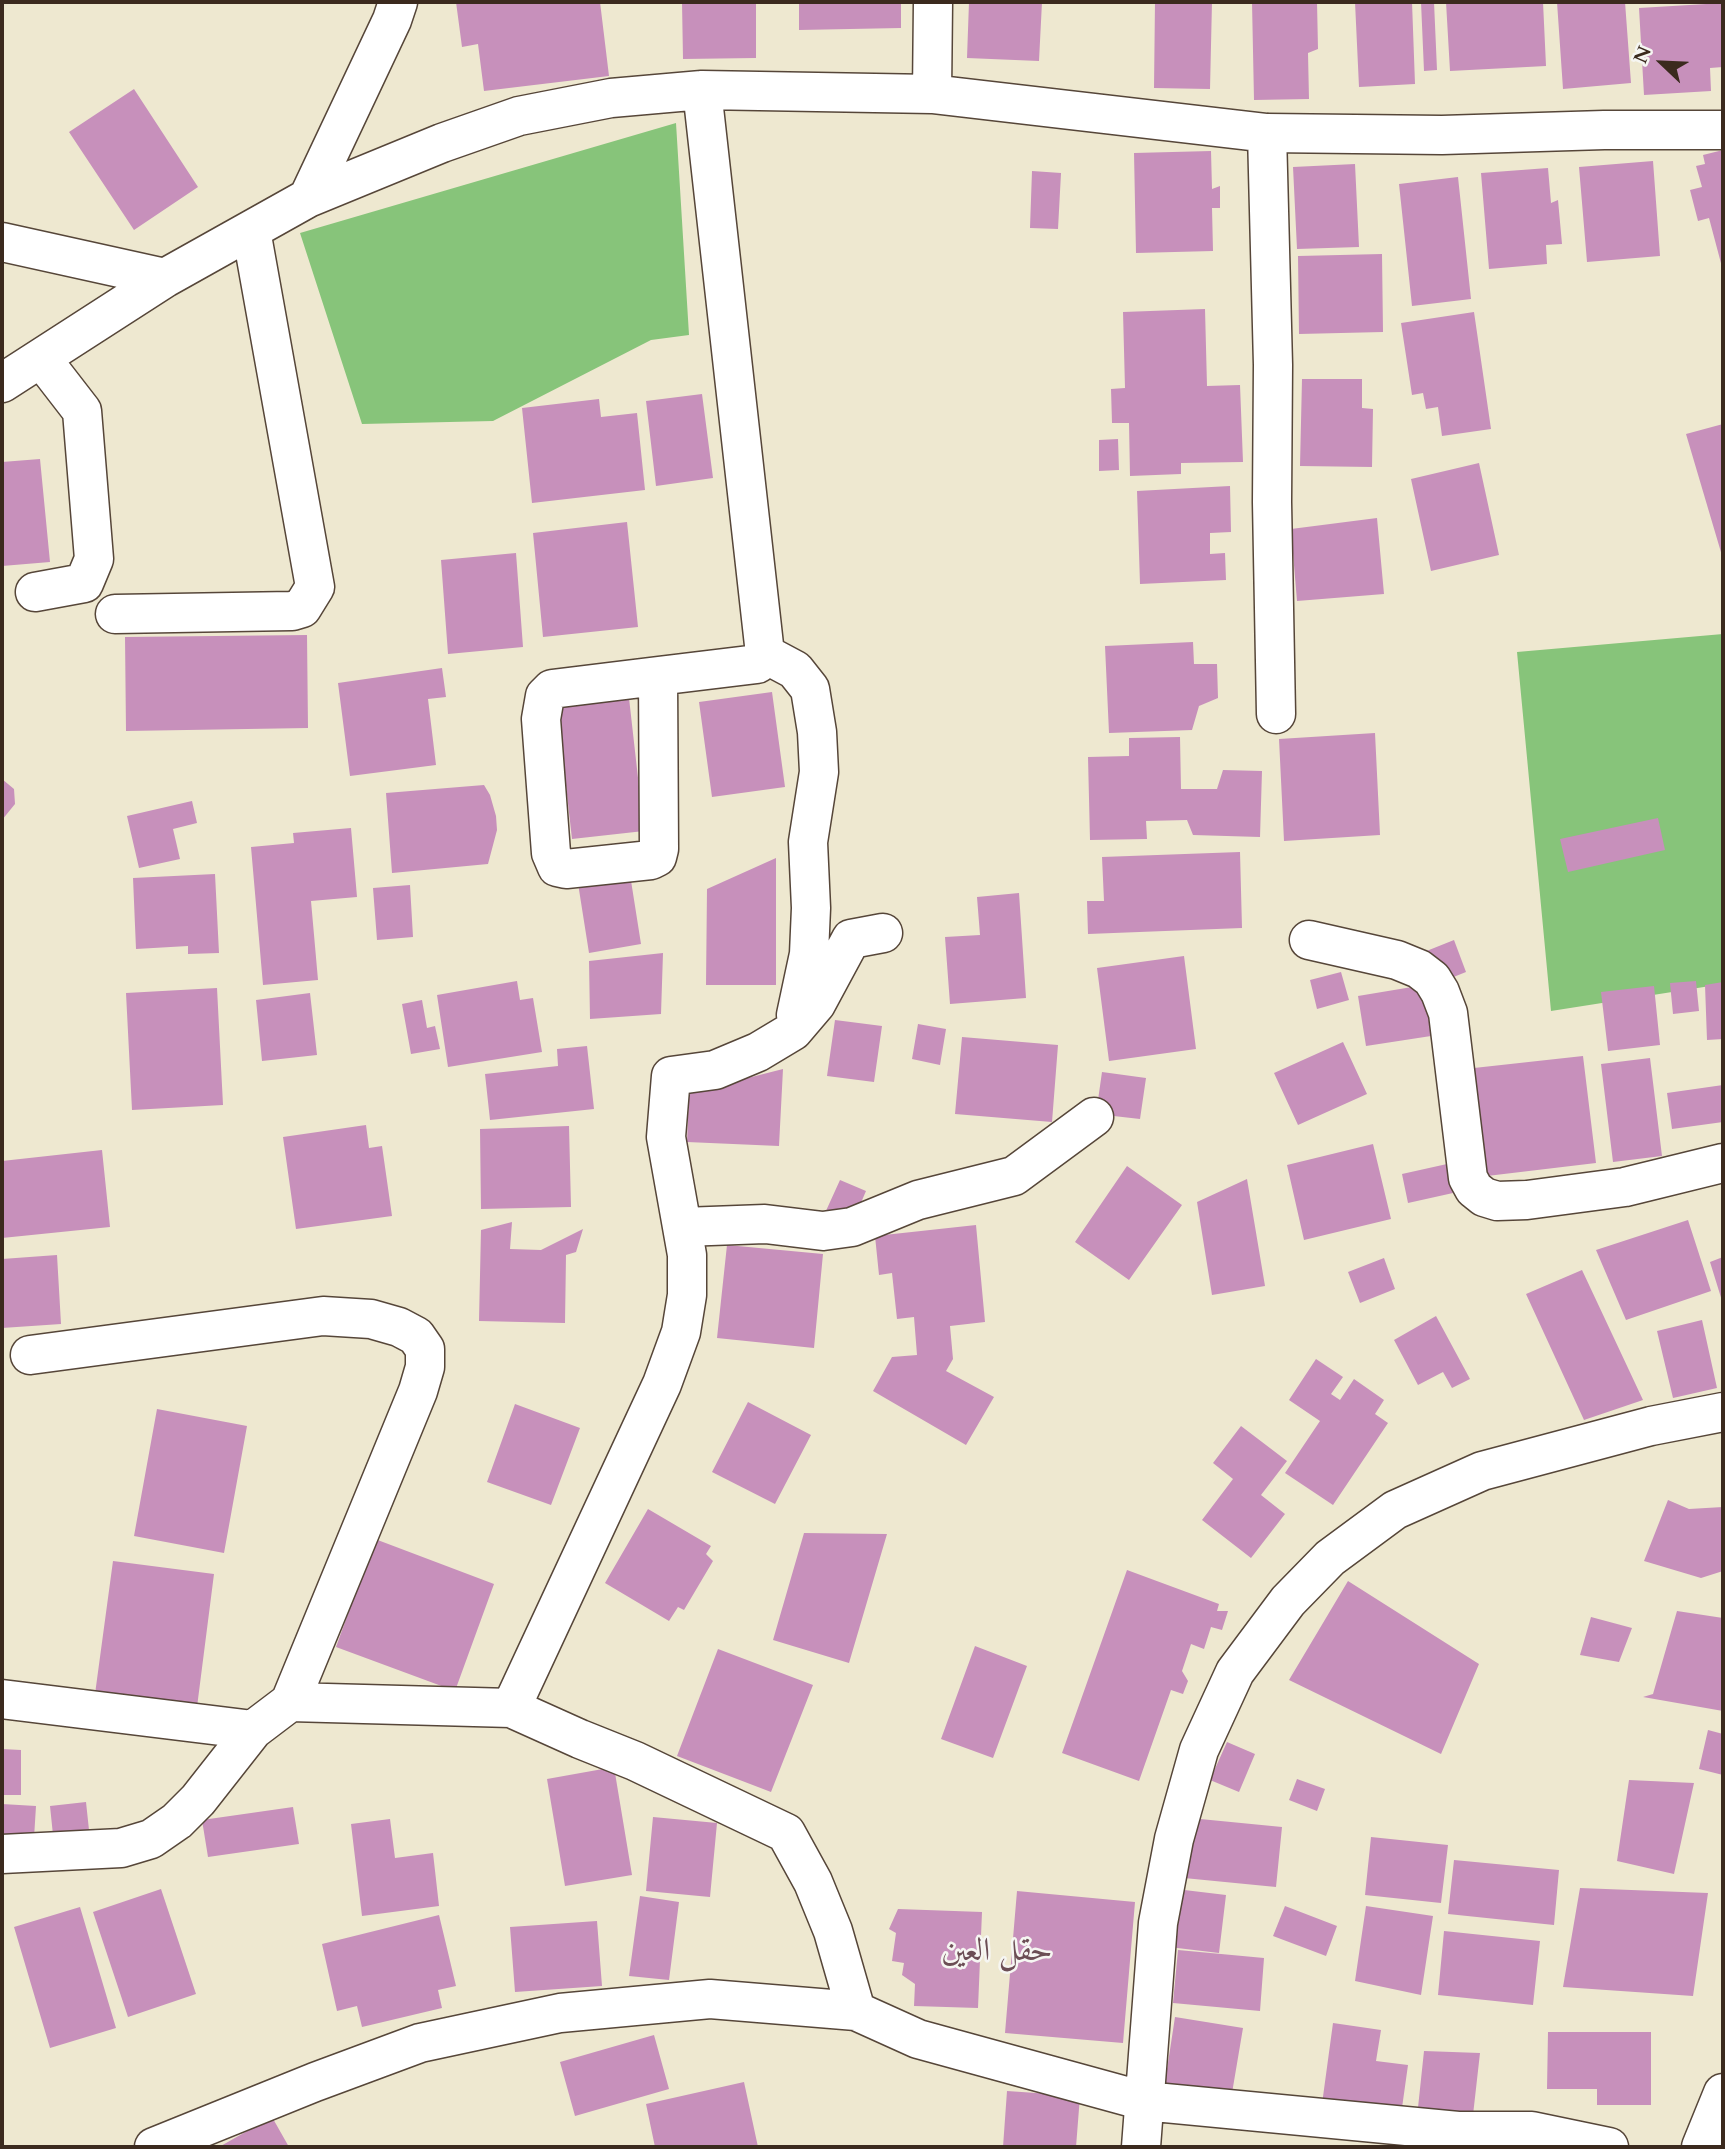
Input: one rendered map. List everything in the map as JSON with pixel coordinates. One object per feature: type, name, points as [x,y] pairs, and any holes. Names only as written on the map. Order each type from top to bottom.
[{"type":"street","points":[[308,198],[398,2]]},
{"type":"street","points":[[932,94],[933,2]]},
{"type":"street","points":[[658,676],[657,857],[651,860],[566,869],[557,867],[551,853],[541,719],[545,696],[552,689],[658,676],[757,664],[764,659],[765,654],[702,90]]},
{"type":"street","points":[[2,383],[164,278],[308,198],[442,143],[519,116],[611,98],[702,90],[932,94],[1267,133],[1442,135],[1604,130],[1723,130]]},
{"type":"street","points":[[1267,133],[1273,365],[1272,502],[1276,714]]},
{"type":"street","points":[[115,614],[292,611],[302,608],[315,587],[251,230]]},
{"type":"street","points":[[2,242],[164,278]]},
{"type":"street","points":[[36,592],[83,583],[94,559],[82,411],[41,358]]},
{"type":"street","points":[[765,654],[795,670],[810,689],[817,732],[819,772],[807,842],[809,954],[793,1031]]},
{"type":"street","points":[[511,1708],[662,1384],[681,1332],[687,1295],[687,1255],[667,1137],[671,1076],[715,1070],[758,1052],[793,1031],[816,1004],[851,939],[883,933]]},
{"type":"street","points":[[1309,940],[1397,960],[1419,969],[1432,979],[1448,1013],[1468,1178],[1474,1189],[1484,1197],[1497,1201],[1527,1200],[1625,1187],[1723,1163]]},
{"type":"street","points":[[683,1227],[765,1224],[824,1231],[852,1227],[918,1200],[1014,1176],[1094,1117]]},
{"type":"street","points":[[2,1854],[121,1848],[151,1839],[177,1821],[198,1800],[253,1730],[290,1702],[418,1391],[425,1367],[425,1349],[415,1336],[399,1327],[371,1319],[323,1316],[30,1355]]},
{"type":"street","points":[[1142,2147],[1158,1923],[1174,1839],[1199,1750],[1235,1672],[1288,1601],[1330,1558],[1395,1510],[1482,1471],[1651,1426],[1723,1412]]},
{"type":"street","points":[[2,1699],[253,1730]]},
{"type":"street","points":[[290,1702],[511,1708],[635,1761],[786,1833],[813,1882],[833,1931],[856,2011]]},
{"type":"street","points":[[154,2147],[420,2043],[560,2013],[710,1999],[856,2011],[918,2039],[1144,2101],[1458,2131],[1532,2132],[1609,2147]]},
{"type":"street","points":[[1701,2147],[1723,2093]]},
{"type":"green space","points":[[676,123],[689,335],[651,340],[493,421],[362,424],[300,233]]},
{"type":"green space","points":[[1723,634],[1723,984],[1551,1011],[1517,652]]},
{"type":"building","points":[[456,2],[600,2],[609,76],[484,91],[478,44],[462,47]]},
{"type":"building","points":[[682,2],[756,2],[756,58],[683,59]]},
{"type":"building","points":[[799,2],[901,2],[901,28],[799,30]]},
{"type":"building","points":[[969,2],[1042,2],[1039,61],[967,58]]},
{"type":"building","points":[[1155,2],[1212,2],[1210,89],[1154,88]]},
{"type":"building","points":[[1252,2],[1317,2],[1318,49],[1308,53],[1309,99],[1254,100]]},
{"type":"building","points":[[1355,2],[1412,2],[1415,84],[1359,87]]},
{"type":"building","points":[[1421,2],[1434,2],[1437,70],[1424,71]]},
{"type":"building","points":[[1446,2],[1543,2],[1546,66],[1450,71]]},
{"type":"building","points":[[1557,2],[1625,2],[1631,83],[1563,89]]},
{"type":"building","points":[[1723,3],[1723,67],[1710,68],[1711,91],[1644,95],[1639,8]]},
{"type":"building","points":[[134,89],[198,187],[134,230],[69,132]]},
{"type":"building","points":[[1723,150],[1722,267],[1709,218],[1698,221],[1690,190],[1702,187],[1696,166],[1705,164],[1703,155]]},
{"type":"building","points":[[1211,151],[1212,189],[1220,186],[1220,208],[1212,208],[1213,251],[1136,253],[1134,153]]},
{"type":"building","points":[[1653,161],[1660,256],[1587,262],[1579,167]]},
{"type":"building","points":[[1355,164],[1359,247],[1297,249],[1293,167]]},
{"type":"building","points":[[1548,168],[1551,203],[1558,200],[1562,244],[1546,245],[1547,264],[1489,269],[1481,173]]},
{"type":"building","points":[[1032,171],[1061,173],[1058,229],[1030,228]]},
{"type":"building","points":[[1458,177],[1471,299],[1412,306],[1399,184]]},
{"type":"building","points":[[1382,254],[1383,332],[1299,334],[1298,256]]},
{"type":"building","points":[[1205,309],[1207,386],[1240,385],[1243,462],[1181,463],[1181,474],[1130,476],[1129,423],[1112,423],[1111,389],[1125,388],[1123,312]]},
{"type":"building","points":[[1474,312],[1491,429],[1442,436],[1438,407],[1426,409],[1423,393],[1412,395],[1401,323]]},
{"type":"building","points":[[1302,379],[1362,379],[1362,408],[1373,409],[1372,467],[1300,466]]},
{"type":"building","points":[[702,394],[713,478],[656,486],[646,401]]},
{"type":"building","points":[[599,399],[601,417],[637,413],[645,490],[532,503],[522,408]]},
{"type":"building","points":[[1723,424],[1723,559],[1686,434]]},
{"type":"building","points":[[1118,439],[1119,470],[1099,471],[1099,440]]},
{"type":"building","points":[[40,459],[50,562],[2,566],[2,462]]},
{"type":"building","points":[[1479,463],[1499,555],[1431,571],[1411,479]]},
{"type":"building","points":[[1230,486],[1231,532],[1210,533],[1210,554],[1225,553],[1226,580],[1140,584],[1137,491]]},
{"type":"building","points":[[1377,518],[1384,594],[1297,601],[1291,529]]},
{"type":"building","points":[[627,522],[638,627],[543,637],[533,533]]},
{"type":"building","points":[[516,553],[523,647],[448,654],[441,560]]},
{"type":"building","points":[[307,635],[308,728],[126,731],[125,637]]},
{"type":"building","points":[[1193,642],[1194,664],[1217,664],[1218,698],[1199,706],[1192,730],[1109,733],[1105,646]]},
{"type":"building","points":[[442,668],[446,697],[428,699],[436,765],[350,776],[338,683]]},
{"type":"building","points":[[772,692],[785,787],[712,797],[699,702]]},
{"type":"building","points":[[629,698],[644,831],[572,839],[557,706]]},
{"type":"building","points":[[1375,733],[1380,835],[1284,841],[1279,739]]},
{"type":"building","points":[[1180,737],[1181,789],[1217,789],[1223,770],[1262,771],[1260,837],[1193,835],[1187,820],[1146,821],[1147,839],[1090,840],[1088,757],[1129,756],[1129,738]]},
{"type":"building","points":[[2,779],[14,789],[15,804],[2,820]]},
{"type":"building","points":[[484,785],[490,795],[497,830],[488,864],[392,873],[386,793]]},
{"type":"building","points":[[192,801],[197,823],[173,829],[180,859],[139,868],[127,816]]},
{"type":"building","points":[[1658,818],[1665,850],[1568,872],[1560,839]]},
{"type":"building","points":[[351,828],[357,897],[311,901],[318,980],[263,985],[251,847],[294,843],[293,833]]},
{"type":"building","points":[[1240,852],[1242,928],[1088,934],[1087,901],[1104,901],[1102,857]]},
{"type":"building","points":[[776,858],[776,985],[706,985],[707,889]]},
{"type":"building","points":[[629,868],[641,944],[589,953],[577,877]]},
{"type":"building","points":[[215,874],[219,953],[188,954],[188,946],[136,949],[133,878]]},
{"type":"building","points":[[410,885],[413,937],[377,940],[373,888]]},
{"type":"building","points":[[1019,893],[1026,998],[950,1004],[945,937],[980,935],[977,897]]},
{"type":"building","points":[[1454,940],[1466,972],[1436,984],[1424,952]]},
{"type":"building","points":[[663,953],[661,1014],[590,1019],[589,961]]},
{"type":"building","points":[[1184,956],[1196,1049],[1109,1061],[1097,968]]},
{"type":"building","points":[[1341,972],[1349,1000],[1317,1009],[1310,980]]},
{"type":"building","points":[[517,981],[520,1000],[533,998],[542,1052],[448,1067],[437,995]]},
{"type":"building","points":[[1696,981],[1699,1011],[1673,1014],[1670,983]]},
{"type":"building","points":[[1723,982],[1723,1039],[1707,1040],[1705,985]]},
{"type":"building","points":[[1424,985],[1431,1036],[1366,1046],[1358,996]]},
{"type":"building","points":[[1654,986],[1660,1045],[1608,1051],[1601,992]]},
{"type":"building","points":[[217,988],[223,1105],[132,1110],[126,993]]},
{"type":"building","points":[[310,993],[317,1055],[262,1061],[256,1000]]},
{"type":"building","points":[[422,1000],[427,1028],[435,1026],[440,1049],[411,1054],[402,1004]]},
{"type":"building","points":[[835,1020],[882,1026],[874,1082],[827,1076]]},
{"type":"building","points":[[918,1024],[946,1029],[940,1065],[912,1059]]},
{"type":"building","points":[[962,1037],[1058,1045],[1052,1122],[955,1114]]},
{"type":"building","points":[[1343,1042],[1367,1094],[1298,1125],[1274,1073]]},
{"type":"building","points":[[587,1046],[594,1109],[490,1120],[485,1074],[558,1066],[557,1049]]},
{"type":"building","points":[[1583,1056],[1596,1163],[1487,1176],[1474,1068]]},
{"type":"building","points":[[1650,1058],[1662,1156],[1613,1162],[1601,1064]]},
{"type":"building","points":[[783,1069],[779,1146],[687,1142],[689,1093]]},
{"type":"building","points":[[1102,1072],[1146,1078],[1140,1119],[1096,1114]]},
{"type":"building","points":[[1723,1085],[1723,1122],[1672,1129],[1667,1093]]},
{"type":"building","points":[[366,1125],[369,1148],[382,1146],[392,1216],[296,1229],[283,1137]]},
{"type":"building","points":[[569,1126],[571,1207],[481,1209],[480,1129]]},
{"type":"building","points":[[1373,1144],[1391,1219],[1304,1240],[1287,1165]]},
{"type":"building","points":[[102,1150],[110,1227],[2,1238],[2,1161]]},
{"type":"building","points":[[1447,1164],[1453,1193],[1408,1203],[1402,1174]]},
{"type":"building","points":[[1127,1166],[1182,1205],[1129,1280],[1075,1242]]},
{"type":"building","points":[[1247,1179],[1265,1286],[1212,1295],[1197,1202]]},
{"type":"building","points":[[840,1180],[866,1191],[851,1226],[825,1213]]},
{"type":"building","points":[[1688,1220],[1711,1291],[1626,1320],[1596,1250]]},
{"type":"building","points":[[512,1222],[510,1249],[541,1250],[583,1229],[576,1252],[566,1255],[565,1323],[479,1321],[481,1230]]},
{"type":"building","points":[[976,1225],[985,1322],[950,1326],[953,1359],[946,1371],[994,1397],[966,1445],[873,1391],[892,1357],[917,1355],[914,1317],[897,1319],[892,1273],[879,1275],[875,1236]]},
{"type":"building","points":[[727,1245],[823,1254],[814,1348],[717,1338]]},
{"type":"building","points":[[57,1255],[61,1324],[2,1328],[2,1259]]},
{"type":"building","points":[[1723,1257],[1723,1304],[1710,1262]]},
{"type":"building","points":[[1384,1258],[1395,1289],[1360,1303],[1348,1272]]},
{"type":"building","points":[[1582,1270],[1643,1400],[1584,1420],[1526,1294]]},
{"type":"building","points":[[1436,1316],[1470,1379],[1452,1388],[1443,1372],[1418,1385],[1394,1340]]},
{"type":"building","points":[[1702,1320],[1717,1388],[1673,1398],[1657,1331]]},
{"type":"building","points":[[1316,1359],[1343,1377],[1331,1394],[1340,1400],[1354,1379],[1384,1400],[1375,1414],[1388,1423],[1333,1505],[1285,1473],[1320,1421],[1289,1400]]},
{"type":"building","points":[[748,1402],[811,1435],[775,1504],[712,1472]]},
{"type":"building","points":[[515,1404],[580,1428],[551,1505],[487,1482]]},
{"type":"building","points":[[157,1409],[247,1426],[224,1553],[134,1536]]},
{"type":"building","points":[[1241,1426],[1287,1461],[1261,1495],[1285,1514],[1251,1558],[1202,1520],[1233,1479],[1213,1463]]},
{"type":"building","points":[[1668,1500],[1689,1509],[1723,1507],[1723,1571],[1701,1578],[1644,1561]]},
{"type":"building","points":[[648,1509],[711,1546],[706,1554],[713,1561],[684,1610],[678,1607],[669,1621],[605,1583]]},
{"type":"building","points":[[804,1533],[887,1534],[849,1663],[773,1640]]},
{"type":"building","points":[[375,1539],[494,1584],[455,1691],[336,1647]]},
{"type":"building","points":[[113,1561],[214,1574],[197,1707],[95,1694]]},
{"type":"building","points":[[1127,1570],[1219,1604],[1217,1611],[1228,1611],[1222,1630],[1211,1627],[1204,1649],[1191,1644],[1182,1671],[1188,1681],[1183,1694],[1171,1690],[1139,1781],[1062,1753]]},
{"type":"building","points":[[1348,1581],[1479,1664],[1441,1754],[1289,1680]]},
{"type":"building","points":[[1677,1611],[1723,1618],[1723,1711],[1643,1697],[1653,1694]]},
{"type":"building","points":[[1591,1617],[1632,1628],[1619,1662],[1580,1655]]},
{"type":"building","points":[[975,1646],[1027,1666],[993,1758],[941,1739]]},
{"type":"building","points":[[718,1649],[813,1685],[771,1792],[677,1756]]},
{"type":"building","points":[[1708,1730],[1723,1734],[1723,1775],[1699,1769]]},
{"type":"building","points":[[1227,1742],[1255,1754],[1239,1792],[1210,1780]]},
{"type":"building","points":[[2,1749],[21,1750],[21,1795],[2,1795]]},
{"type":"building","points":[[614,1767],[632,1875],[565,1886],[547,1779]]},
{"type":"building","points":[[1297,1779],[1325,1789],[1317,1811],[1289,1800]]},
{"type":"building","points":[[1629,1780],[1694,1783],[1674,1874],[1617,1861]]},
{"type":"building","points":[[86,1802],[89,1830],[53,1835],[50,1806]]},
{"type":"building","points":[[2,1804],[36,1806],[34,1838],[2,1835]]},
{"type":"building","points":[[293,1807],[299,1844],[208,1857],[202,1820]]},
{"type":"building","points":[[653,1817],[717,1823],[710,1897],[646,1891]]},
{"type":"building","points":[[1190,1818],[1282,1827],[1276,1887],[1184,1878]]},
{"type":"building","points":[[390,1819],[395,1858],[433,1853],[439,1906],[362,1916],[351,1824]]},
{"type":"building","points":[[1371,1837],[1448,1845],[1441,1903],[1365,1895]]},
{"type":"building","points":[[1454,1860],[1559,1870],[1554,1925],[1448,1914]]},
{"type":"building","points":[[1580,1888],[1708,1893],[1693,1996],[1563,1987]]},
{"type":"building","points":[[161,1889],[196,1994],[128,2017],[93,1912]]},
{"type":"building","points":[[1176,1889],[1226,1895],[1219,1953],[1169,1947]]},
{"type":"building","points":[[1017,1891],[1135,1902],[1123,2043],[1005,2033]]},
{"type":"building","points":[[640,1896],[679,1902],[669,1980],[629,1976]]},
{"type":"building","points":[[1285,1906],[1337,1926],[1326,1956],[1273,1936]]},
{"type":"building","points":[[1366,1906],[1433,1916],[1421,1995],[1355,1981]]},
{"type":"building","points":[[80,1907],[116,2028],[50,2048],[14,1927]]},
{"type":"building","points":[[898,1909],[982,1912],[978,2008],[914,2006],[915,1984],[902,1975],[904,1963],[892,1961],[896,1933],[889,1929]]},
{"type":"building","points":[[439,1915],[456,1986],[438,1990],[442,2008],[362,2027],[357,2006],[337,2011],[322,1944]]},
{"type":"building","points":[[597,1921],[602,1986],[515,1992],[510,1927]]},
{"type":"building","points":[[1444,1931],[1540,1941],[1533,2005],[1438,1995]]},
{"type":"building","points":[[1178,1950],[1264,1958],[1260,2011],[1173,2003]]},
{"type":"building","points":[[1175,2017],[1243,2028],[1231,2099],[1164,2089]]},
{"type":"building","points":[[1333,2023],[1381,2030],[1376,2061],[1408,2065],[1401,2115],[1322,2104]]},
{"type":"building","points":[[1548,2032],[1651,2032],[1651,2105],[1597,2105],[1597,2089],[1547,2089]]},
{"type":"building","points":[[654,2035],[669,2089],[575,2116],[560,2062]]},
{"type":"building","points":[[1424,2051],[1480,2053],[1473,2115],[1417,2117]]},
{"type":"building","points":[[744,2082],[758,2147],[655,2147],[646,2104]]},
{"type":"building","points":[[1007,2091],[1080,2096],[1076,2147],[1003,2147]]},
{"type":"building","points":[[272,2117],[289,2147],[219,2147]]},
{"type":"district","name":"حقل العين","points":[[997,1953]]}]
